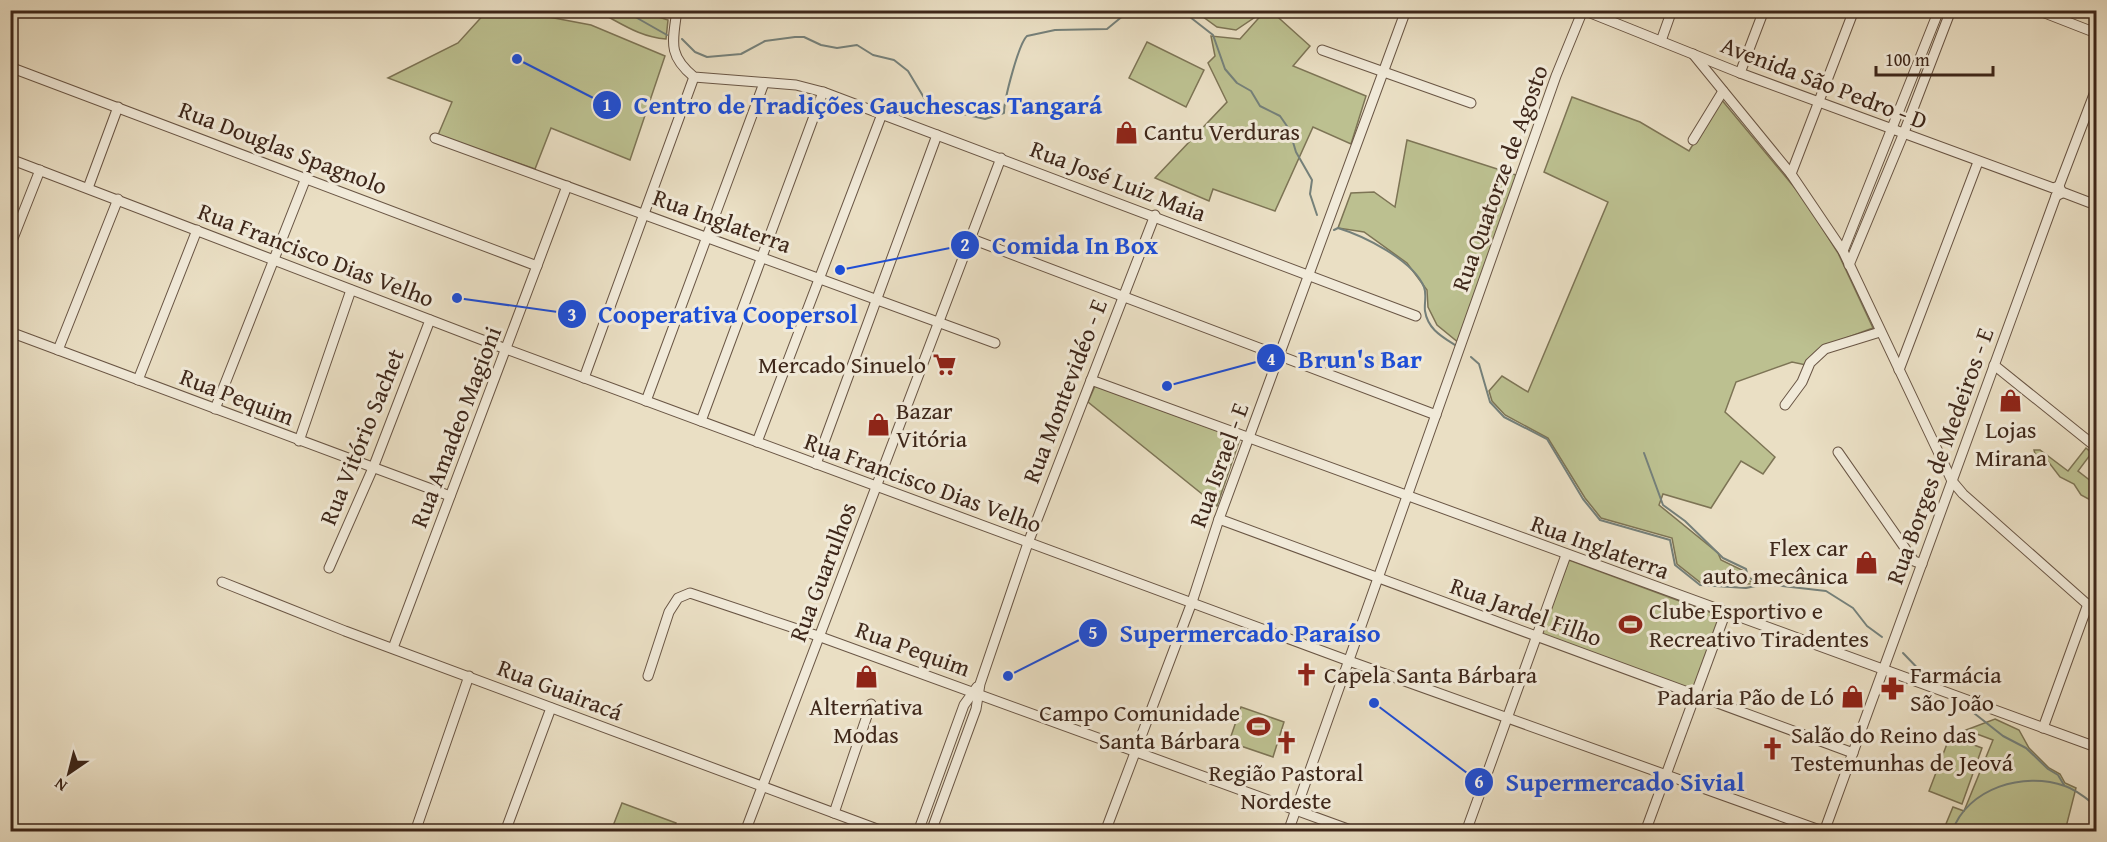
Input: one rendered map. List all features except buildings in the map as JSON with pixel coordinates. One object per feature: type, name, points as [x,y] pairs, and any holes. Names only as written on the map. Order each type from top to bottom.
[{"type":"street","points":[[584,378],[694,77],[681,67],[674,52],[672,41],[677,10]]},
{"type":"street","name":"Rua Israel - E","points":[[1105,831],[1133,751],[1192,602],[1219,519],[1406,10]]},
{"type":"street","points":[[1661,41],[1672,10]]},
{"type":"street","points":[[1740,73],[1764,10]]},
{"type":"street","points":[[1791,174],[1854,10]]},
{"type":"street","points":[[1843,251],[1939,10]]},
{"type":"street","points":[[1849,265],[1903,135],[1951,10]]},
{"type":"street","name":"Avenida São Pedro - D","points":[[1583,11],[1903,135],[2097,205]]},
{"type":"street","name":"Rua Quatorze de Agosto","points":[[1288,831],[1556,76],[1583,11]]},
{"type":"street","points":[[2037,11],[2097,33]]},
{"type":"street","points":[[1322,50],[1471,103]]},
{"type":"street","points":[[1923,52],[1933,57]]},
{"type":"street","points":[[1694,54],[1791,174],[1843,251],[1952,481],[1963,494],[2097,612]]},
{"type":"street","name":"Rua Douglas Spagnolo","points":[[15,69],[537,266]]},
{"type":"street","name":"Rua José Luiz Maia","points":[[694,77],[796,85],[823,92],[1155,215],[1416,316]]},
{"type":"street","points":[[646,401],[764,83]]},
{"type":"street","name":"Rua Borges de Medeiros - E","points":[[1825,831],[2097,89]]},
{"type":"street","points":[[1693,140],[1723,91]]},
{"type":"street","points":[[701,422],[823,92]]},
{"type":"street","points":[[88,188],[118,107]]},
{"type":"street","points":[[757,442],[882,114]]},
{"type":"street","points":[[816,464],[937,135]]},
{"type":"street","name":"Rua Inglaterra","points":[[435,138],[646,213],[995,343]]},
{"type":"street","name":"Rua Guarulhos","points":[[745,831],[1001,158]]},
{"type":"street","name":"Rua Francisco Dias Velho","points":[[10,159],[506,350],[1349,661],[1665,776],[1825,831]]},
{"type":"street","points":[[1899,370],[1978,162]]},
{"type":"street","points":[[10,246],[40,170]]},
{"type":"street","points":[[215,409],[306,178]]},
{"type":"street","name":"Rua Amadeo Magioni","points":[[393,648],[567,186]]},
{"type":"street","points":[[57,350],[118,199]]},
{"type":"street","name":"Rua Montevidéo - E","points":[[931,831],[1029,543],[1155,215]]},
{"type":"street","points":[[138,380],[197,230]]},
{"type":"street","points":[[969,238],[1122,298],[1436,415]]},
{"type":"street","points":[[299,441],[351,290]]},
{"type":"street","name":"Rua Vitório Sachet","points":[[329,568],[373,468],[430,320]]},
{"type":"street","name":"Rua Pequim","points":[[10,332],[450,496]]},
{"type":"street","points":[[1785,405],[1802,382],[1810,363],[1825,349],[1880,332]]},
{"type":"street","points":[[1994,365],[2097,447]]},
{"type":"street","name":"Rua Inglaterra","points":[[1091,380],[1725,614],[2097,747]]},
{"type":"street","points":[[1838,452],[1914,561],[1922,564]]},
{"type":"street","name":"Rua Jardel Filho","points":[[1219,519],[1853,753]]},
{"type":"street","points":[[1466,831],[1566,555]]},
{"type":"street","name":"Rua Guairacá","points":[[222,582],[551,708],[885,831]]},
{"type":"street","name":"Rua Pequim","points":[[648,676],[669,612],[678,598],[690,593],[761,615],[978,690],[1133,751],[1356,831]]},
{"type":"street","points":[[2043,728],[2088,604]]},
{"type":"street","points":[[1645,831],[1725,614]]},
{"type":"street","points":[[419,830],[469,676]]},
{"type":"street","name":"Rua Montevidéo - E","points":[[918,831],[964,705],[978,690]]},
{"type":"street","points":[[834,813],[871,704]]},
{"type":"street","points":[[505,831],[551,708]]},
{"type":"green space","points":[[637,10],[668,20],[666,39],[639,32],[597,11]]},
{"type":"green space","points":[[1264,10],[1236,30],[1217,27],[1195,11]]},
{"type":"green space","points":[[487,11],[517,11],[591,25],[665,56],[630,160],[551,128],[535,169],[438,135],[452,102],[388,78],[458,43]]},
{"type":"green space","points":[[1265,11],[1271,11],[1310,46],[1293,66],[1366,96],[1351,144],[1313,127],[1275,211],[1213,189],[1209,201],[1155,178],[1227,102],[1208,63],[1215,56],[1211,36],[1240,39]]},
{"type":"green space","points":[[1147,42],[1204,70],[1186,107],[1129,78]]},
{"type":"green space","points":[[1572,97],[1640,122],[1689,151],[1721,99],[1804,199],[1838,253],[1873,328],[1822,347],[1806,365],[1792,362],[1736,382],[1725,412],[1775,457],[1763,474],[1741,461],[1711,508],[1663,494],[1659,505],[1718,553],[1721,560],[1744,571],[1746,578],[1754,584],[1701,583],[1677,564],[1672,538],[1601,518],[1585,498],[1548,438],[1505,415],[1492,401],[1489,391],[1502,376],[1528,392],[1608,202],[1544,172]]},
{"type":"green space","points":[[1407,140],[1519,176],[1459,343],[1437,325],[1428,307],[1427,290],[1407,263],[1364,232],[1338,228],[1351,193],[1374,192],[1395,207]]},
{"type":"green space","points":[[1095,386],[1240,439],[1217,506],[1088,402]]},
{"type":"green space","points":[[2086,448],[2095,456],[2090,455],[2078,471],[2096,485],[2096,503],[2081,495],[2074,484],[2060,477],[2047,460],[2035,454],[2034,450],[2040,450],[2068,471]]},
{"type":"green space","name":"Clube Esportivo e Recreativo Tiradentes","points":[[1569,560],[1720,616],[1693,690],[1541,635]]},
{"type":"green space","name":"Campo Comunidade Santa Bárbara","points":[[1241,707],[1284,722],[1273,757],[1229,742]]},
{"type":"green space","points":[[1995,719],[2019,730],[2029,748],[2049,768],[2060,774],[2065,783],[2076,788],[2065,831],[1943,831],[1953,807],[1964,811],[1993,740],[1966,730]]},
{"type":"green space","points":[[1950,736],[1982,748],[1962,804],[1929,791]]},
{"type":"green space","points":[[622,803],[676,823],[673,831],[611,831]]},
{"type":"waterway","points":[[623,10],[667,35]]},
{"type":"waterway","points":[[682,39],[695,52],[707,57],[741,54],[765,41],[795,37],[804,37],[821,45],[837,48],[857,45],[873,55],[894,60],[908,71],[929,106],[985,119],[1004,113],[1013,72],[1020,49],[1027,36],[1055,30],[1107,29],[1130,10]]},
{"type":"waterway","points":[[1181,10],[1213,35],[1225,69],[1237,83],[1251,91],[1260,106],[1280,116],[1289,129],[1296,152],[1312,180],[1310,194],[1317,215]]},
{"type":"waterway","points":[[1334,230],[1338,228],[1374,243],[1410,268],[1424,287],[1425,311],[1429,323],[1437,332],[1458,347]]},
{"type":"waterway","points":[[1471,357],[1479,364],[1490,402],[1504,417],[1547,439],[1583,499],[1600,520],[1670,540],[1675,565],[1700,585],[1746,588],[1765,584],[1826,591],[1853,608],[1867,626],[1882,637]]},
{"type":"waterway","points":[[1644,453],[1663,505],[1685,521],[1723,558],[1746,569],[1748,577],[1762,585]]},
{"type":"waterway","points":[[1903,653],[1929,680],[1939,685]]},
{"type":"waterway","points":[[1965,706],[2003,736],[2026,748],[2048,769],[2058,775],[2064,785]]},
{"type":"waterway","points":[[1952,832],[1959,817],[1970,804],[1984,794],[2015,782],[2049,782],[2065,786],[2078,792],[2096,806]]},
{"type":"place","name":"Centro de Tradições Gauchescas Tangará","points":[[517,59]]},
{"type":"place","name":"Cantu Verduras","points":[[1126,132]]},
{"type":"place","name":"Comida In Box","points":[[840,270]]},
{"type":"place","name":"Cooperativa Coopersol","points":[[457,298]]},
{"type":"place","name":"Mercado Sinuelo","points":[[944,365]]},
{"type":"place","name":"Brun's Bar","points":[[1167,386]]},
{"type":"place","name":"Lojas Mirana","points":[[2011,400]]},
{"type":"place","name":"Bazar Vitória","points":[[878,425]]},
{"type":"place","name":"Flex car auto mecânica","points":[[1866,562]]},
{"type":"place","name":"Clube Esportivo e Recreativo Tiradentes","points":[[1631,625]]},
{"type":"place","name":"Capela Santa Bárbara","points":[[1306,675]]},
{"type":"place","name":"Supermercado Paraíso","points":[[1008,676]]},
{"type":"place","name":"Alternativa Modas","points":[[866,677]]},
{"type":"place","name":"Farmácia São João","points":[[1892,689]]},
{"type":"place","name":"Padaria Pão de Ló","points":[[1852,697]]},
{"type":"place","name":"Supermercado Sivial","points":[[1374,703]]},
{"type":"place","name":"Campo Comunidade Santa Bárbara","points":[[1258,727]]},
{"type":"place","name":"Região Pastoral Nordeste","points":[[1286,743]]},
{"type":"place","name":"Salão do Reino das Testemunhas de Jeová","points":[[1773,749]]}]
